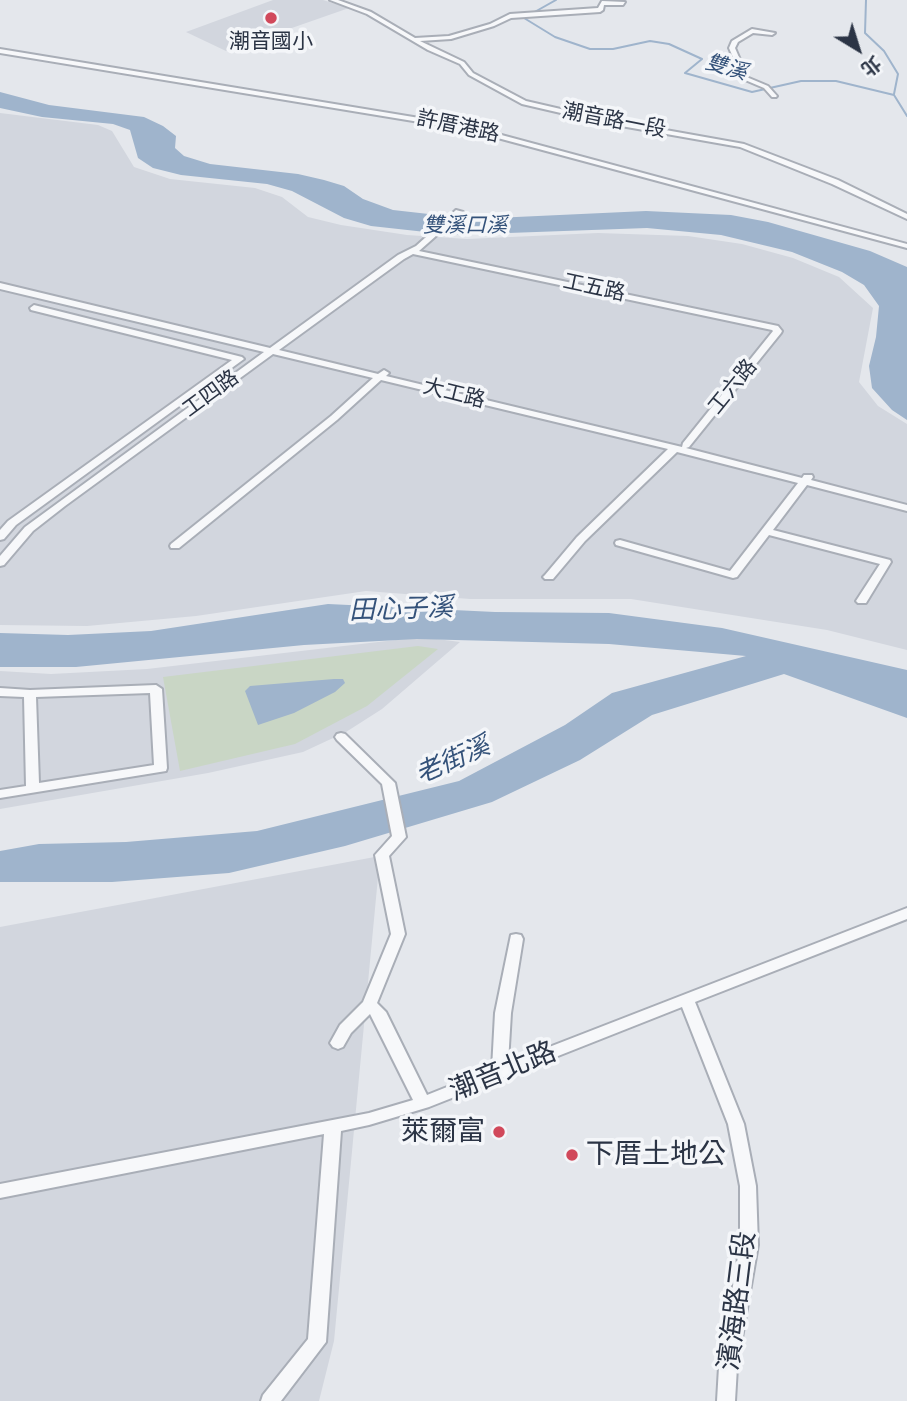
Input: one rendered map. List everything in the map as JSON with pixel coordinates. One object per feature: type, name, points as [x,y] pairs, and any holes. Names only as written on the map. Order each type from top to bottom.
[{"type":"street","name":"潮音路一段","points":[[333,0],[369,13],[462,63],[471,74],[524,103],[604,121],[742,145],[835,182],[907,217]]},
{"type":"street","points":[[416,39],[449,38],[492,25],[510,16],[545,11],[600,10],[602,3],[623,3]]},
{"type":"street","points":[[770,91],[734,74],[738,62],[732,48],[735,41],[752,31],[772,33]]},
{"type":"street","name":"許厝港路","points":[[0,50],[212,83],[486,131],[907,240]]},
{"type":"street","name":"許厝港路","points":[[486,131],[907,246]]},
{"type":"street","name":"工四路","points":[[0,563],[17,541],[39,521],[273,348],[401,257],[413,252],[458,213]]},
{"type":"street","name":"工五路","points":[[413,252],[775,328]]},
{"type":"street","name":"大工路","points":[[0,280],[681,446],[907,508]]},
{"type":"street","name":"大工路","points":[[0,286],[273,348]]},
{"type":"street","points":[[0,537],[12,523],[239,359],[34,308],[51,299]]},
{"type":"street","points":[[57,314],[74,304]]},
{"type":"street","name":"工六路","points":[[550,577],[581,539],[681,446],[778,331],[775,328]]},
{"type":"street","points":[[175,545],[382,375]]},
{"type":"street","points":[[620,543],[733,575],[806,479]]},
{"type":"street","name":"大工路","points":[[806,479],[907,500]]},
{"type":"street","points":[[766,531],[886,562],[862,601]]},
{"type":"street","points":[[0,692],[30,694],[156,689],[161,768],[0,794]]},
{"type":"street","points":[[30,694],[33,790]]},
{"type":"street","points":[[338,1043],[345,1029],[369,1005],[398,934],[382,855],[398,837],[388,783],[341,737]]},
{"type":"street","name":"潮音北路","points":[[0,1191],[332,1126],[424,1104],[907,913]]},
{"type":"street","points":[[500,1072],[503,1013],[516,939]]},
{"type":"street","name":"濱海路三段","points":[[687,1001],[736,1124],[748,1186],[750,1245],[728,1367],[726,1401]]},
{"type":"street","points":[[369,1005],[378,1012],[424,1104]]},
{"type":"street","points":[[270,1401],[317,1342],[332,1126]]},
{"type":"shaded area","name":"潮音國小","points":[[273,0],[323,0],[349,8],[226,51],[186,32]]},
{"type":"shaded area","points":[[0,113],[98,125],[112,131],[134,167],[170,179],[255,188],[282,197],[308,217],[341,225],[407,235],[467,239],[598,233],[688,236],[742,244],[793,258],[839,277],[873,308],[859,382],[878,406],[907,424],[907,650],[827,630],[631,599],[470,599],[366,591],[196,616],[87,626],[0,625]]},
{"type":"shaded area","points":[[421,637],[460,642],[382,709],[346,732],[303,752],[208,773],[0,809],[0,671],[51,674],[147,669]]},
{"type":"shaded area","points":[[380,856],[334,1341],[319,1401],[0,1401],[0,927]]},
{"type":"green space","points":[[418,646],[438,649],[367,706],[295,744],[180,771],[163,677]]},
{"type":"water","name":"雙溪口溪","points":[[0,92],[49,105],[144,117],[176,136],[175,148],[184,156],[210,164],[298,174],[324,180],[344,186],[363,199],[393,210],[473,219],[646,211],[731,215],[768,222],[870,251],[907,267],[907,420],[892,410],[872,388],[869,366],[876,337],[879,306],[864,285],[842,272],[792,252],[721,235],[647,228],[453,235],[371,226],[344,218],[292,191],[267,184],[181,175],[153,168],[138,158],[130,130],[113,124],[42,117],[0,108]]},
{"type":"water","name":"田心子溪","points":[[328,604],[495,612],[609,613],[722,628],[907,670],[907,718],[784,674],[652,715],[580,760],[492,802],[345,846],[229,873],[112,882],[0,882],[0,851],[39,844],[126,842],[257,831],[459,781],[565,725],[612,693],[746,656],[609,644],[417,639],[304,645],[76,667],[0,667],[0,633],[68,635],[151,631]]},
{"type":"water","points":[[343,679],[345,683],[335,692],[294,713],[258,725],[245,691],[250,686]]},
{"type":"waterway","name":"雙溪","points":[[556,0],[524,18],[555,37],[590,49],[613,49],[650,41],[669,44],[702,59],[685,73],[752,92],[801,81],[836,81],[894,95],[907,116]]},
{"type":"waterway","points":[[866,0],[865,33],[884,51],[898,74],[894,94]]},
{"type":"place","name":"潮音國小","points":[[271,18]]},
{"type":"place","name":"萊爾富","points":[[499,1132]]},
{"type":"place","name":"下厝土地公","points":[[572,1155]]},
{"type":"water label","name":"老街溪","points":[[453,761]]}]
